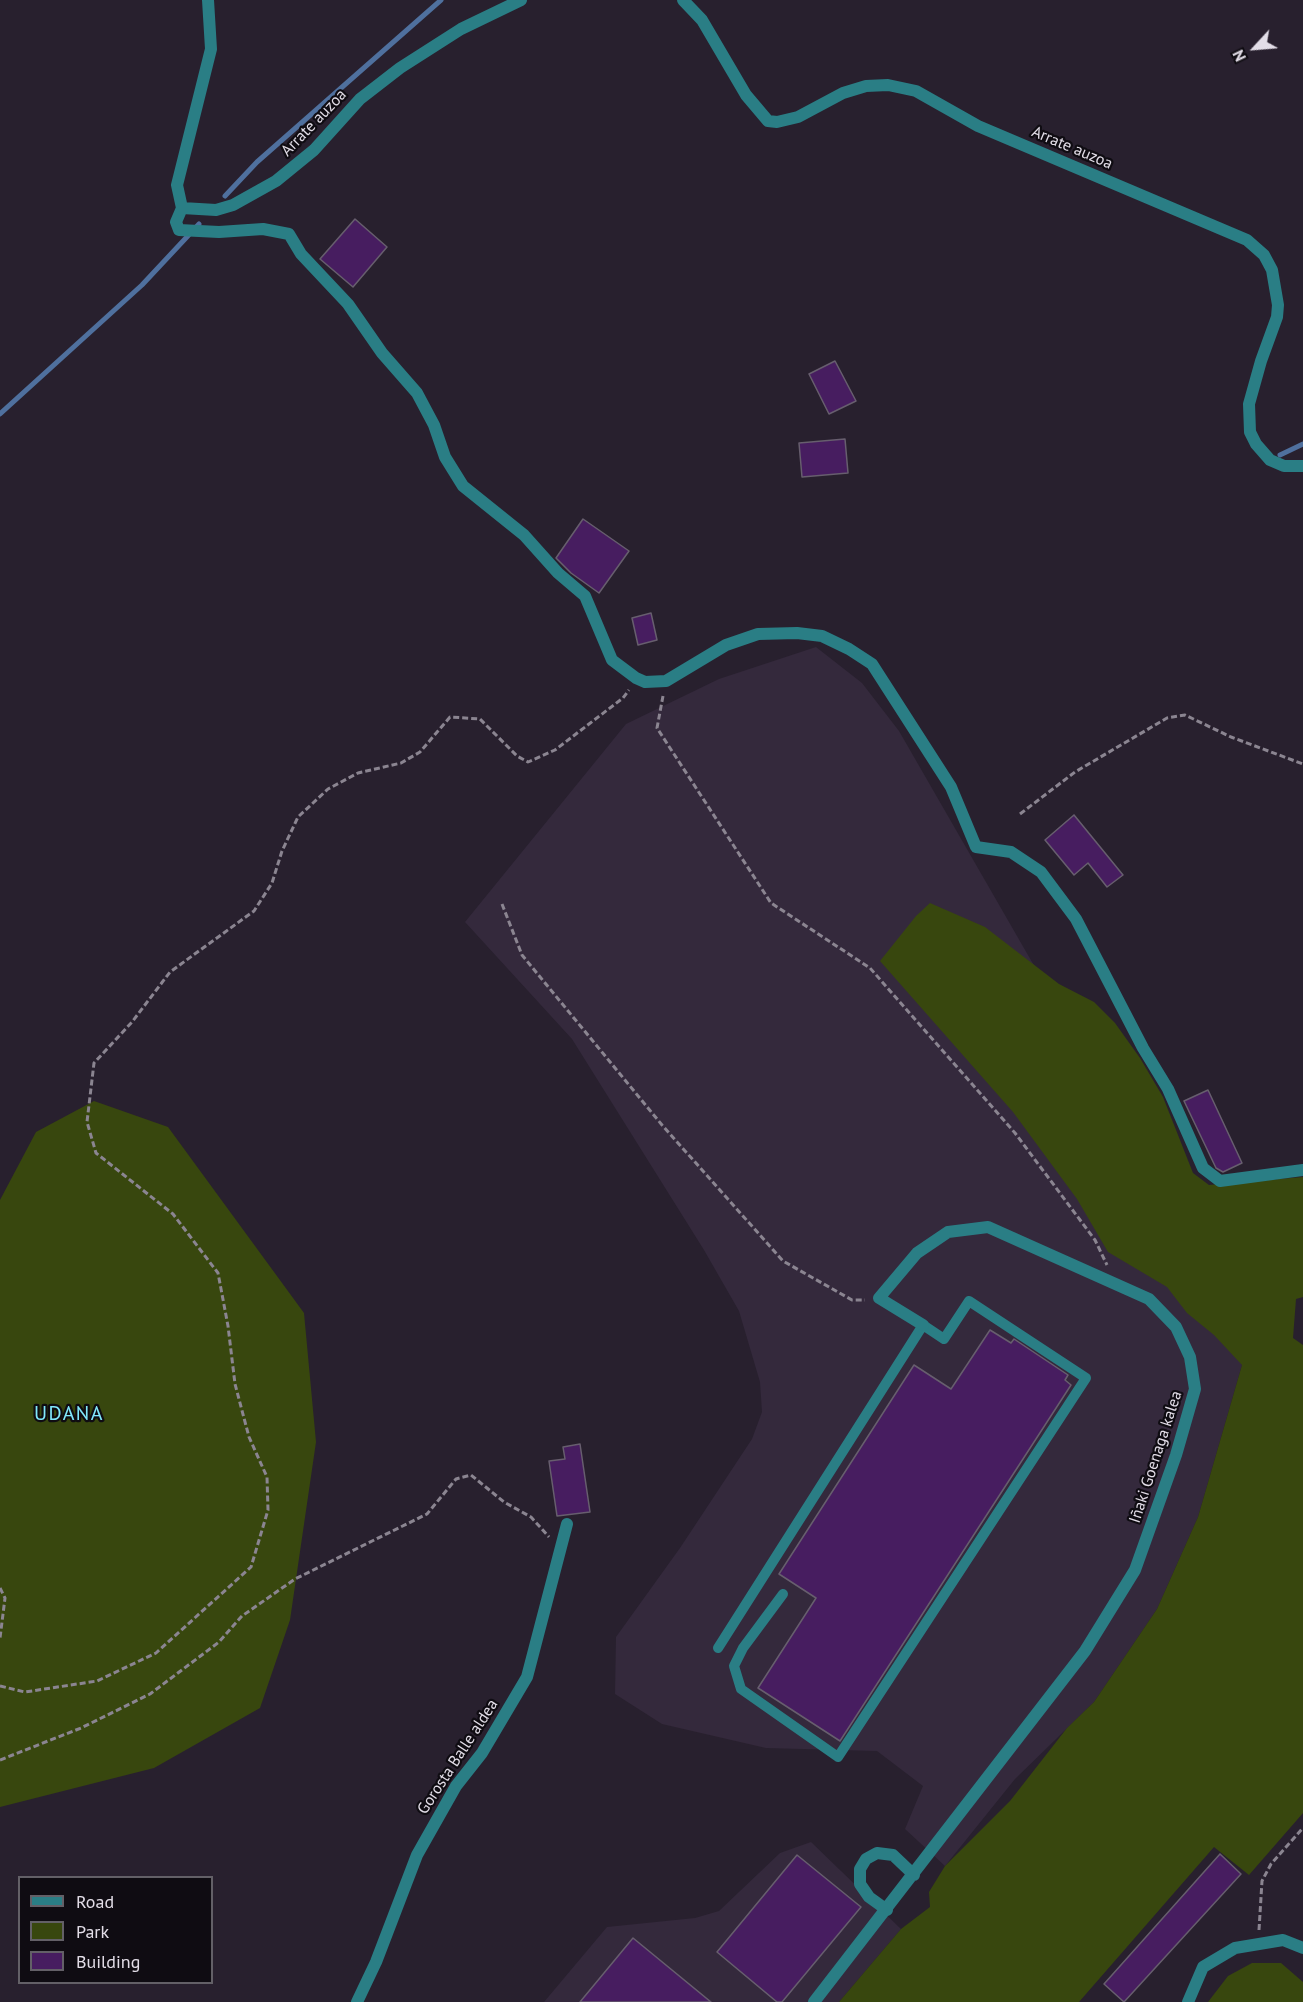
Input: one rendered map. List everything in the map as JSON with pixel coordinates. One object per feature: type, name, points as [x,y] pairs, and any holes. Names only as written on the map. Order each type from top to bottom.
[{"type":"street","points":[[208,0],[212,49],[177,185],[182,208],[176,222],[179,230],[263,229],[289,234],[301,254],[348,304],[382,353],[417,393],[434,425],[445,457],[463,486],[524,535],[558,573],[585,596],[612,660],[636,678],[645,682],[666,681],[726,645],[758,634],[797,633],[822,636],[849,649],[872,664],[899,701],[951,787],[976,847],[1011,852],[1041,872],[1076,919],[1137,1037],[1168,1089],[1203,1168],[1220,1181],[1303,1170]]},
{"type":"street","name":"Arrate auzoa","points":[[182,208],[216,210],[234,204],[276,181],[314,150],[360,99],[400,68],[461,28],[520,0]]},
{"type":"street","name":"Arrate auzoa","points":[[683,0],[702,20],[746,95],[768,121],[777,122],[798,117],[843,93],[866,86],[888,85],[916,91],[978,126],[1247,240],[1264,255],[1272,270],[1278,304],[1277,317],[1261,361],[1250,404],[1250,432],[1256,444],[1270,460],[1284,466],[1303,466]]},
{"type":"street","name":"Iñaki Goenaga kalea","points":[[879,1298],[917,1253],[948,1232],[988,1227],[1149,1299],[1176,1327],[1190,1357],[1195,1389],[1176,1455],[1135,1570],[1091,1641],[887,1910]]},
{"type":"street","points":[[879,1298],[923,1325]]},
{"type":"street","name":"Gorosta Balle aldea","points":[[357,2002],[376,1962],[422,1845],[456,1786],[503,1720],[527,1677],[567,1524]]},
{"type":"street","points":[[814,2002],[887,1910],[869,1897],[860,1884],[860,1869],[866,1859],[877,1853],[893,1855],[914,1875]]},
{"type":"street","points":[[1188,2002],[1203,1967],[1235,1947],[1283,1940],[1303,1948]]},
{"type":"lane","points":[[718,1648],[923,1325],[944,1339],[969,1301],[1086,1378],[838,1757],[741,1689],[734,1666],[743,1648],[783,1594]]},
{"type":"path","points":[[0,1686],[25,1692],[97,1681],[156,1653],[251,1568],[268,1510],[267,1477],[249,1437],[235,1384],[228,1326],[218,1273],[173,1214],[96,1153],[87,1122],[94,1063],[132,1022],[170,972],[254,911],[272,884],[282,850],[298,817],[328,789],[358,773],[401,763],[420,752],[450,717],[480,719],[517,756],[528,762],[555,750],[623,698],[636,678]]},
{"type":"path","points":[[666,681],[657,728],[771,903],[870,968],[1015,1132],[1095,1240],[1115,1283]]},
{"type":"path","points":[[1020,814],[1075,772],[1167,718],[1185,715],[1231,737],[1303,764]]},
{"type":"path","points":[[502,904],[522,955],[662,1125],[783,1261],[852,1300],[879,1298]]},
{"type":"path","points":[[0,1760],[81,1728],[150,1694],[219,1642],[242,1616],[295,1579],[427,1514],[456,1479],[471,1475],[504,1502],[531,1517],[552,1540],[563,1544]]},
{"type":"path","points":[[0,1588],[6,1598],[0,1638]]},
{"type":"path","points":[[1259,1944],[1262,1881],[1270,1864],[1303,1827]]},
{"type":"shaded area","points":[[816,647],[862,683],[899,731],[1131,1134],[1242,1365],[1198,1517],[1157,1609],[1094,1702],[1015,1779],[945,1866],[905,1829],[923,1786],[877,1751],[766,1748],[662,1724],[615,1694],[616,1637],[680,1548],[752,1439],[762,1412],[760,1382],[739,1311],[704,1250],[572,1039],[465,922],[626,724],[719,679]]},
{"type":"shaded area","points":[[811,1842],[901,1929],[839,2002],[544,2002],[607,1927],[695,1918],[719,1911],[780,1853]]},
{"type":"green space","points":[[930,903],[985,927],[1059,984],[1094,1002],[1115,1023],[1140,1058],[1163,1097],[1193,1173],[1209,1185],[1303,1177],[1303,1297],[1296,1299],[1293,1338],[1303,1345],[1303,1813],[1249,1875],[1214,1847],[1079,2002],[839,2002],[901,1929],[930,1907],[929,1892],[945,1866],[1010,1801],[1067,1728],[1094,1702],[1157,1609],[1198,1517],[1242,1365],[1214,1335],[1187,1313],[1167,1287],[1108,1252],[1077,1199],[1013,1112],[880,961],[916,916]]},
{"type":"green space","points":[[94,1101],[168,1127],[304,1313],[316,1442],[290,1620],[260,1708],[154,1768],[0,1807],[0,1200],[36,1132]]},
{"type":"green space","points":[[1252,1963],[1281,1963],[1303,1982],[1303,2002],[1208,2002],[1228,1976]]},
{"type":"building","points":[[355,219],[387,247],[353,287],[320,259]]},
{"type":"building","points":[[835,361],[856,401],[829,414],[809,374]]},
{"type":"building","points":[[845,439],[848,473],[802,477],[799,443]]},
{"type":"building","points":[[583,519],[629,551],[599,593],[571,573],[556,558]]},
{"type":"building","points":[[651,613],[657,640],[638,645],[632,618]]},
{"type":"building","points":[[1074,815],[1123,875],[1107,887],[1088,863],[1074,875],[1045,840]]},
{"type":"building","points":[[1208,1090],[1242,1163],[1223,1172],[1216,1168],[1184,1101]]},
{"type":"building","points":[[990,1330],[1011,1343],[1014,1339],[1068,1375],[1065,1380],[1071,1385],[840,1741],[758,1688],[816,1598],[779,1574],[914,1365],[951,1389]]},
{"type":"building","points":[[580,1444],[590,1512],[557,1516],[549,1461],[565,1459],[563,1447]]},
{"type":"building","points":[[1220,1854],[1241,1874],[1124,2002],[1104,1984]]},
{"type":"building","points":[[797,1855],[861,1907],[782,2002],[777,2002],[717,1952]]},
{"type":"building","points":[[633,1938],[711,2002],[580,2002]]},
{"type":"waterway","points":[[225,196],[257,162],[441,0]]},
{"type":"waterway","points":[[0,414],[142,285],[199,224]]},
{"type":"waterway","points":[[1280,455],[1303,444]]},
{"type":"district","name":"UDANA","points":[[69,1414]]}]
